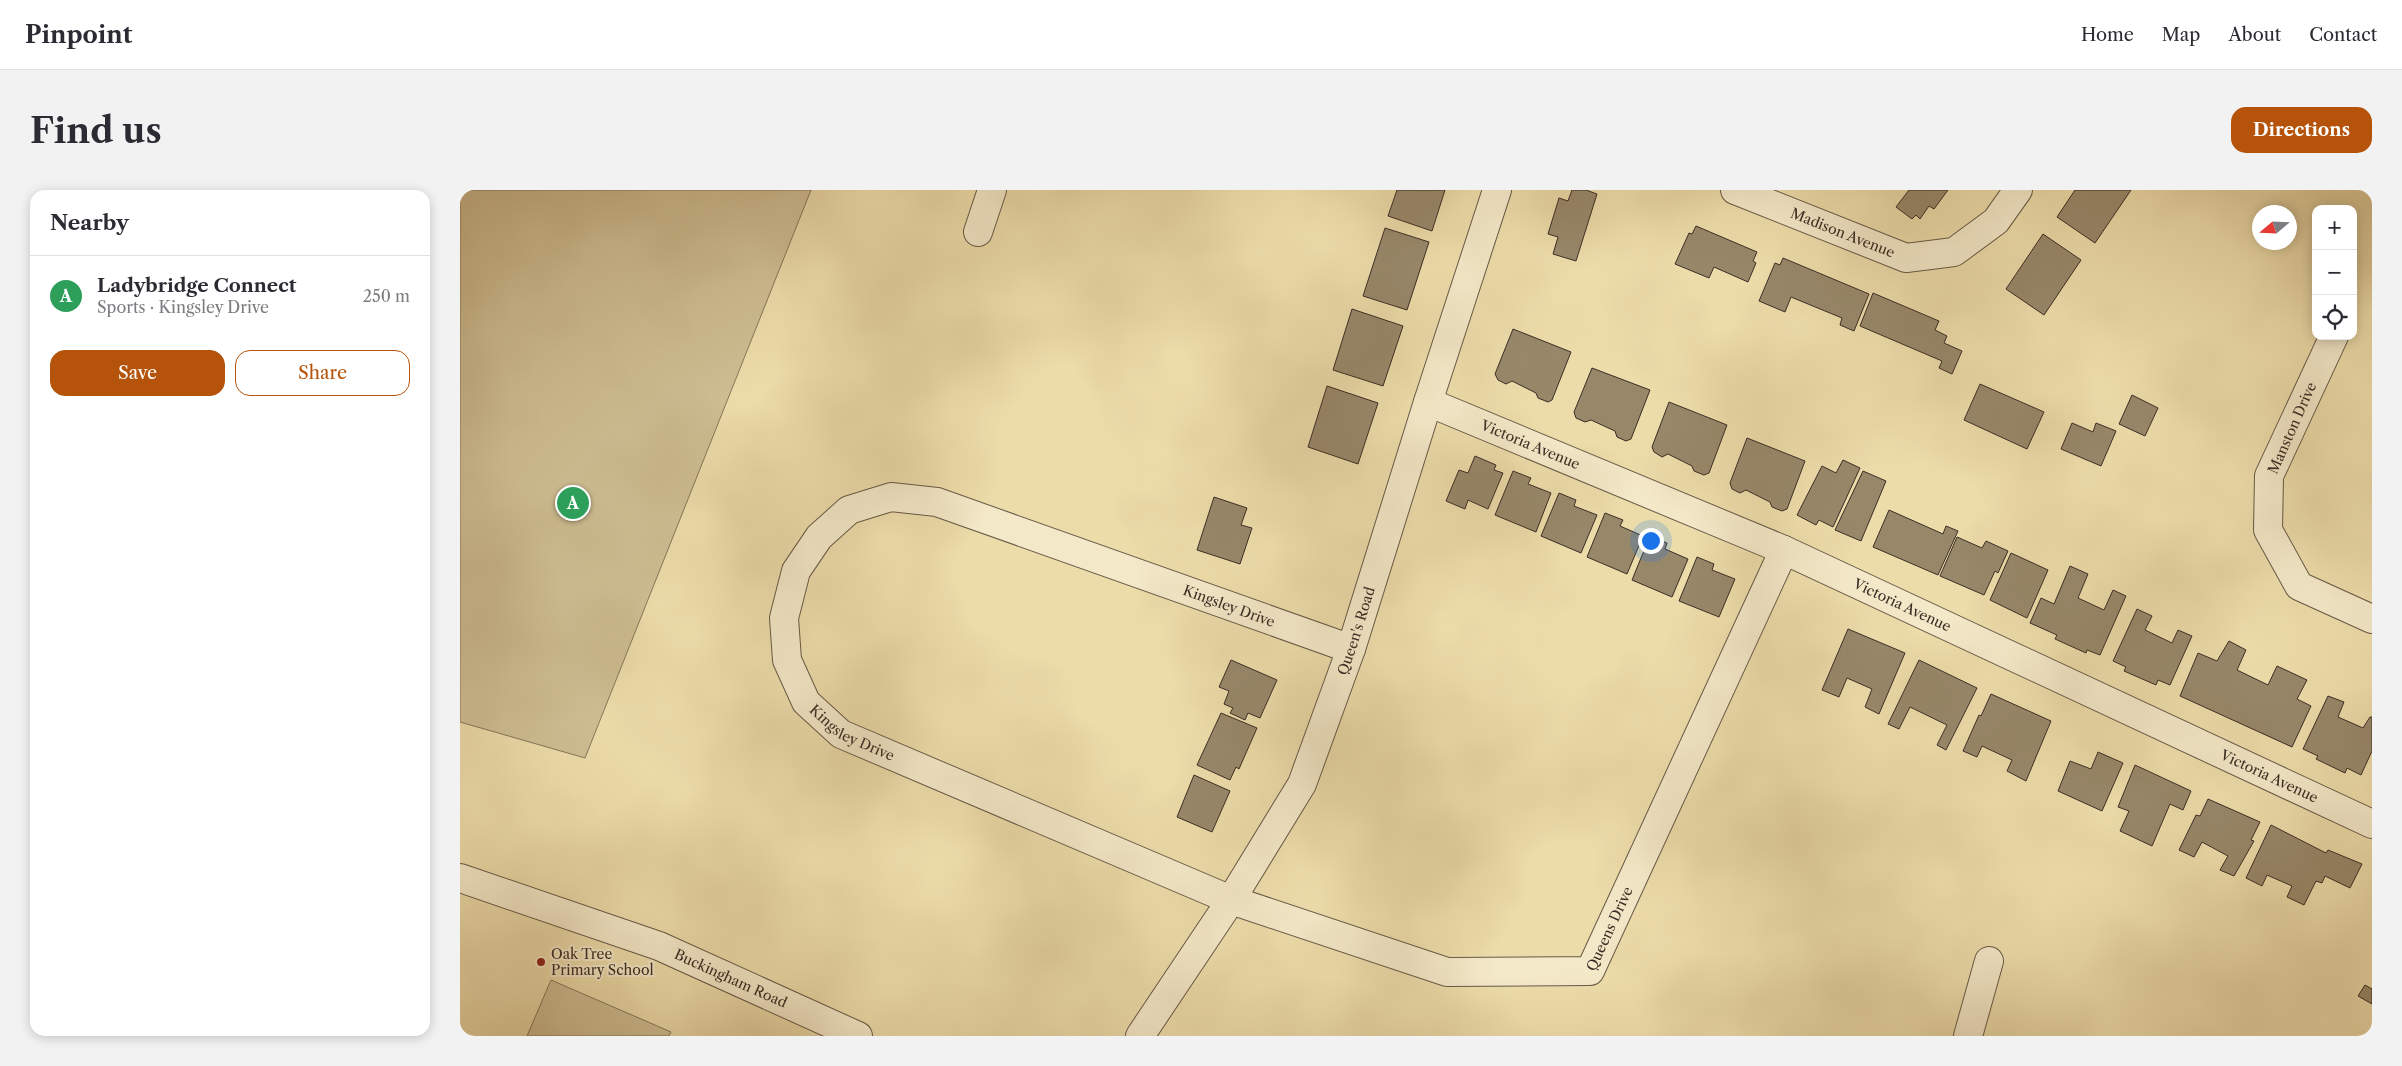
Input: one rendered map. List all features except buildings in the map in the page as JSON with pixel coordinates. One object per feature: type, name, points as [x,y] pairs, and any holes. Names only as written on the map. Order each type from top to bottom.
[{"type":"street","points":[[978,232],[992,190]]},
{"type":"street","name":"Queen's Road","points":[[1140,1036],[1231,900],[1302,784],[1351,649],[1497,190]]},
{"type":"street","name":"Madison Avenue","points":[[1735,190],[1906,258],[1954,252],[1996,221],[2018,190]]},
{"type":"street","name":"Manston Drive","points":[[2332,340],[2269,476],[2268,530],[2299,586],[2372,619]]},
{"type":"street","name":"Victoria Avenue","points":[[1428,402],[1784,550],[2372,824]]},
{"type":"street","name":"Kingsley Drive","points":[[1231,900],[841,734],[806,702],[787,660],[784,618],[796,571],[818,537],[849,510],[891,496],[937,502],[1351,649]]},
{"type":"street","name":"Queens Drive","points":[[1231,900],[1447,972],[1590,971],[1784,550]]},
{"type":"street","name":"Buckingham Road","points":[[460,878],[659,946],[858,1036]]},
{"type":"street","points":[[1968,1036],[1989,961]]},
{"type":"shaded area","points":[[460,190],[811,190],[585,758],[460,722]]},
{"type":"shaded area","points":[[551,980],[671,1032],[669,1036],[527,1036]]},
{"type":"place","name":"Ladybridge Connect","points":[[573,503]]},
{"type":"place","name":"Oak Tree Primary School","points":[[541,962]]}]
